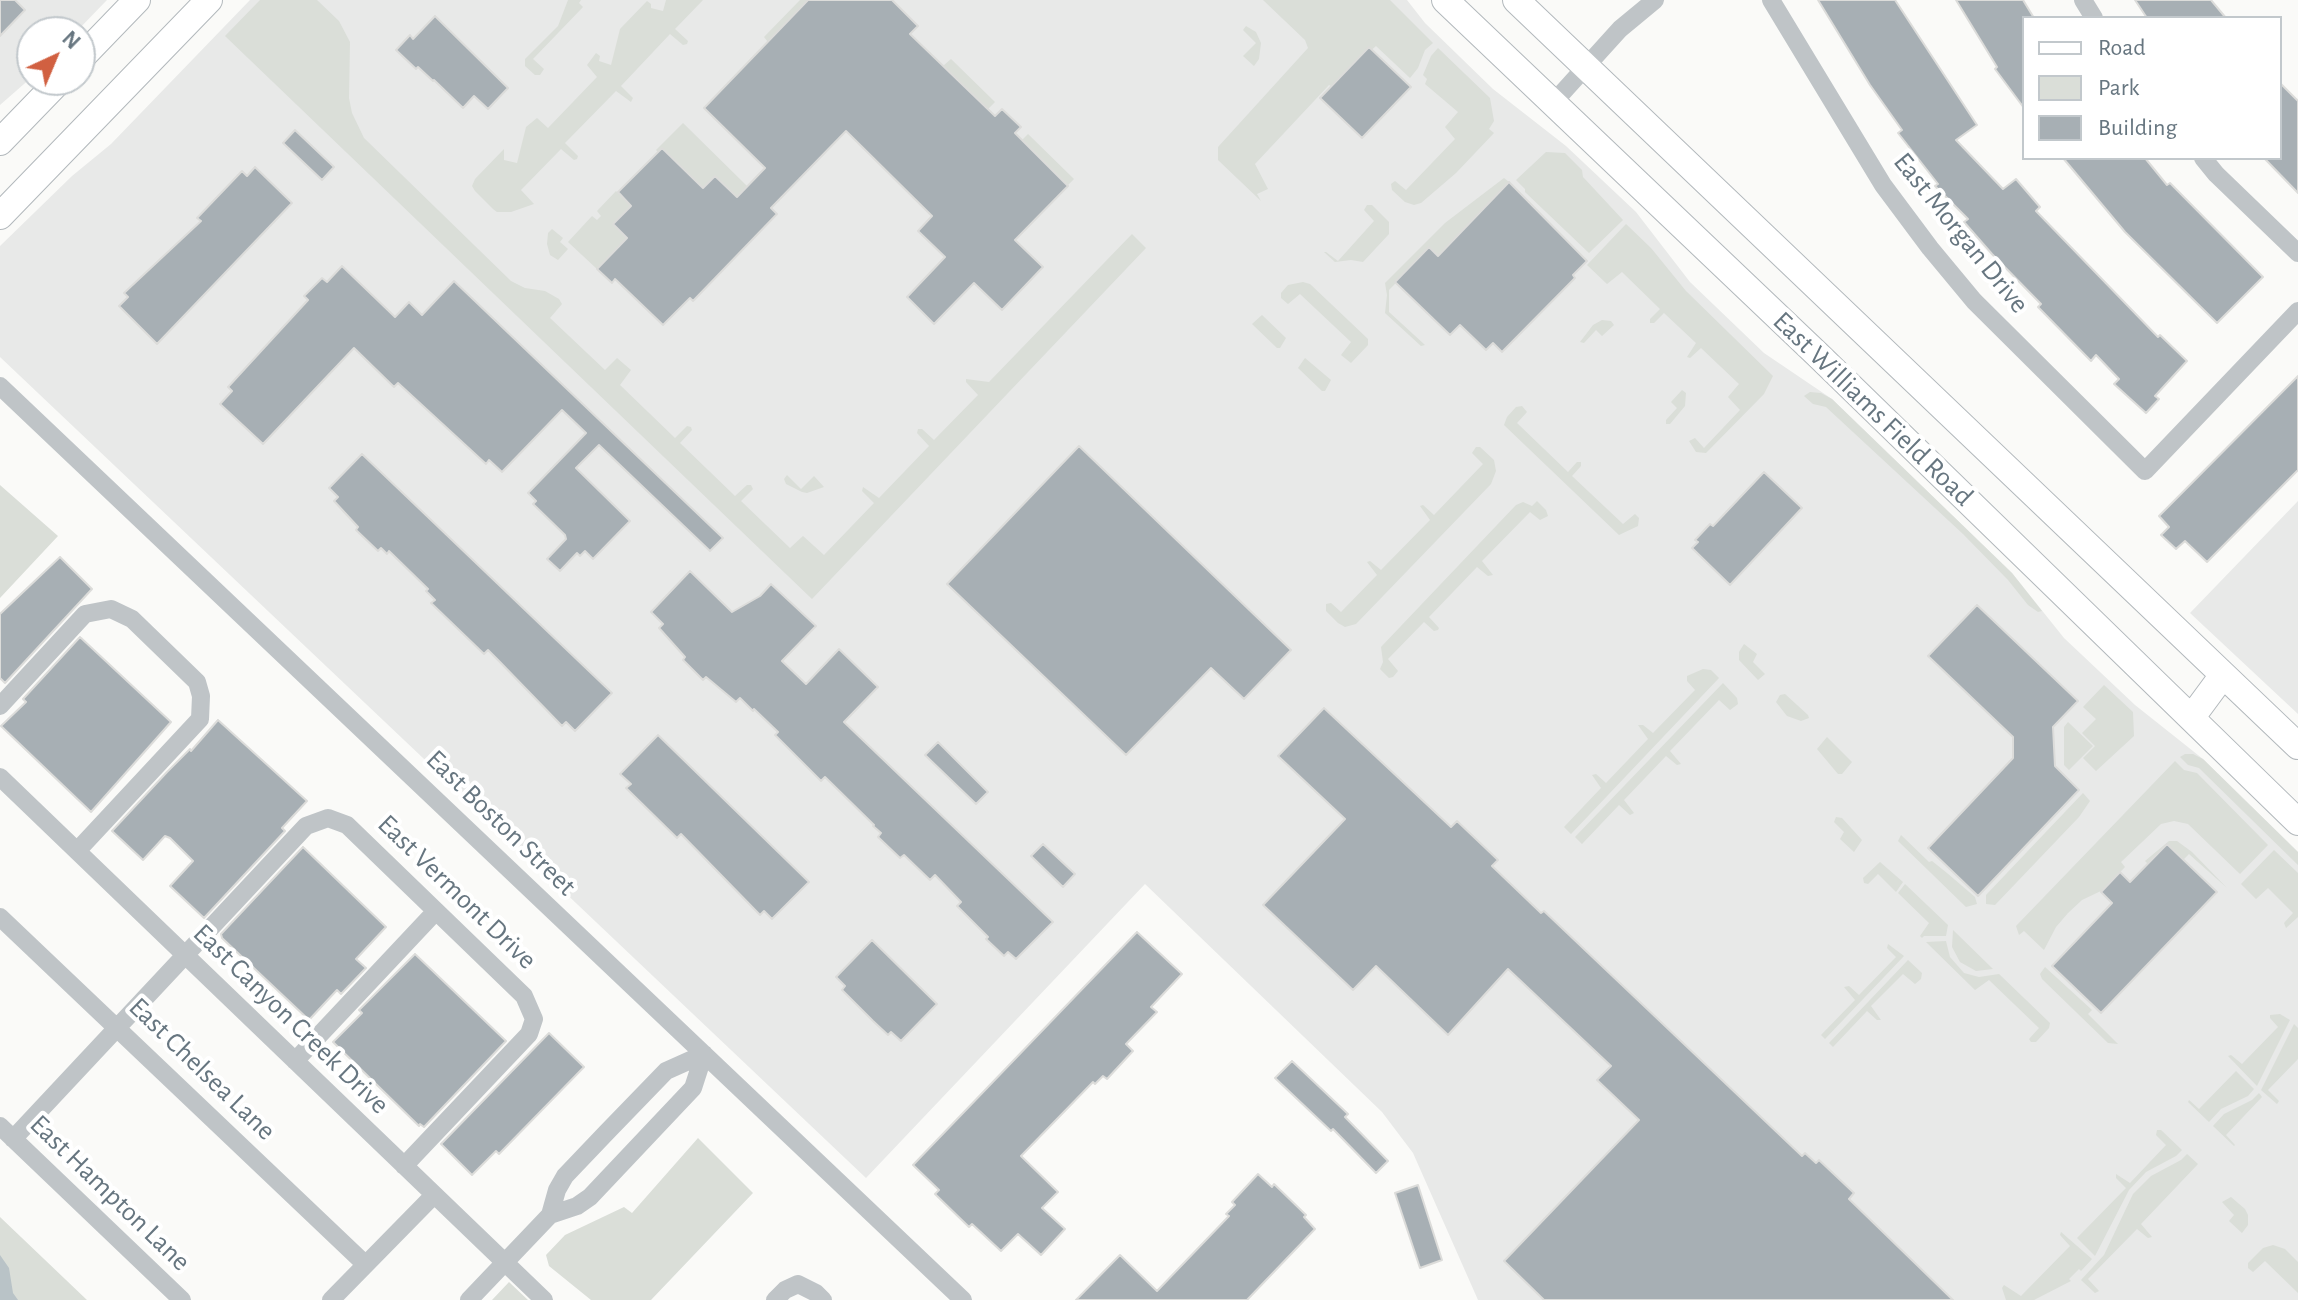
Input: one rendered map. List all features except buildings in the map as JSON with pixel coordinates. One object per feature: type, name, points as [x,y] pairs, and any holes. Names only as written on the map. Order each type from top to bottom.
[{"type":"main road","points":[[96,42],[137,0]]},
{"type":"main road","points":[[0,216],[209,0]]},
{"type":"main road","name":"East Williams Field Road","points":[[1445,0],[2298,822]]},
{"type":"main road","name":"East Williams Field Road","points":[[1516,0],[2298,746]]},
{"type":"main road","points":[[0,142],[45,96]]},
{"type":"main road","points":[[2192,717],[2223,675]]},
{"type":"street","points":[[1553,103],[1620,29],[1655,0]]},
{"type":"street","name":"East Morgan Drive","points":[[1771,0],[1883,185],[1930,248],[1984,311],[2145,471],[2298,311]]},
{"type":"street","points":[[2205,160],[2298,253]]},
{"type":"street","name":"East Boston Street","points":[[0,386],[963,1300]]},
{"type":"street","points":[[0,706],[85,614],[111,609],[132,619],[197,682],[201,696],[200,719],[77,851]]},
{"type":"street","name":"East Canyon Creek Drive","points":[[0,777],[544,1300]]},
{"type":"street","name":"East Vermont Drive","points":[[184,955],[306,826],[328,818],[347,825],[524,996],[534,1019],[529,1034],[404,1166]]},
{"type":"street","points":[[295,1061],[436,911]]},
{"type":"street","name":"East Chelsea Lane","points":[[0,917],[365,1264]]},
{"type":"street","points":[[7,1133],[118,1027],[184,955]]},
{"type":"street","points":[[469,1300],[550,1215],[557,1190],[565,1176],[616,1122],[666,1071],[704,1054]]},
{"type":"street","points":[[550,1215],[577,1206],[590,1197],[693,1088],[704,1054]]},
{"type":"street","name":"East Hampton Lane","points":[[7,1133],[182,1300]]},
{"type":"street","points":[[331,1300],[434,1195]]},
{"type":"street","points":[[775,1300],[785,1290],[798,1284],[823,1300]]},
{"type":"shaded area","points":[[0,0],[107,0],[92,16],[16,16],[16,91],[0,105]]},
{"type":"shaded area","points":[[250,0],[1407,0],[1425,23],[1493,89],[1566,146],[1636,212],[1690,282],[1764,353],[1832,399],[2012,573],[2064,638],[2135,705],[2203,759],[2298,852],[2298,1300],[1478,1300],[1413,1153],[1382,1112],[1145,884],[866,1178],[0,357],[0,246],[72,176],[111,144]]},
{"type":"shaded area","points":[[2298,501],[2298,714],[2190,613]]},
{"type":"shaded area","points":[[0,1255],[9,1268],[13,1293],[18,1300],[0,1300]]},
{"type":"green space","points":[[260,0],[317,0],[339,21],[350,42],[349,98],[352,113],[364,138],[511,281],[525,288],[545,291],[559,299],[562,304],[550,318],[605,370],[617,358],[631,370],[620,385],[675,438],[687,426],[691,427],[692,430],[680,443],[735,496],[751,485],[753,489],[741,501],[790,548],[803,536],[824,555],[874,503],[862,491],[863,487],[879,498],[929,446],[917,433],[918,429],[934,440],[978,395],[966,379],[989,382],[1132,234],[1146,248],[812,599],[225,36]]},
{"type":"green space","points":[[568,0],[581,0],[579,3],[583,7],[533,59],[544,69],[540,75],[535,75],[525,66],[525,59],[558,26]]},
{"type":"green space","points":[[666,0],[703,0],[675,29],[688,41],[687,44],[683,45],[670,34],[621,86],[633,98],[631,102],[616,91],[565,143],[578,156],[577,159],[574,160],[561,149],[521,190],[534,204],[511,212],[493,209],[472,186],[475,179],[504,149],[504,160],[517,163],[526,127],[537,118],[548,128],[597,77],[587,65],[596,53],[600,56],[599,61],[611,65],[620,29],[647,1],[651,8],[663,11]]},
{"type":"green space","points":[[800,0],[808,0],[768,42],[764,37]]},
{"type":"green space","points":[[1263,0],[1390,0],[1433,43],[1425,50],[1410,78],[1376,46],[1329,85],[1255,164],[1268,189],[1257,194],[1261,201],[1218,160],[1218,147],[1308,48],[1305,40]]},
{"type":"green space","points":[[1246,26],[1256,32],[1261,43],[1259,59],[1254,66],[1243,56],[1256,43],[1243,30]]},
{"type":"green space","points":[[1438,48],[1490,98],[1494,121],[1489,129],[1494,133],[1456,173],[1421,203],[1414,205],[1405,202],[1392,190],[1391,184],[1395,181],[1406,190],[1455,139],[1445,127],[1458,112],[1425,84],[1427,79],[1423,75]]},
{"type":"green space","points":[[951,59],[995,102],[988,109],[943,66]]},
{"type":"green space","points":[[683,123],[747,186],[737,197],[715,176],[703,188],[662,148],[658,152],[656,150]]},
{"type":"green space","points":[[1028,134],[1074,179],[1068,185],[1022,140]]},
{"type":"green space","points":[[1546,152],[1565,153],[1623,220],[1589,253],[1516,180]]},
{"type":"green space","points":[[1504,178],[1509,182],[1440,258],[1430,248],[1389,290],[1389,312],[1425,345],[1421,346],[1385,313],[1385,283],[1445,223]]},
{"type":"green space","points":[[616,191],[631,206],[614,224],[633,243],[597,269],[568,242],[592,216],[597,220],[601,216],[597,211]]},
{"type":"green space","points":[[1367,205],[1372,205],[1389,222],[1389,234],[1363,262],[1335,262],[1324,252],[1338,261],[1374,221],[1364,210]]},
{"type":"green space","points":[[1626,224],[1651,248],[1686,291],[1773,376],[1764,394],[1706,453],[1696,452],[1689,441],[1695,438],[1704,448],[1740,410],[1728,397],[1739,384],[1701,348],[1690,358],[1687,357],[1696,343],[1664,313],[1650,323],[1660,309],[1622,272],[1607,284],[1587,265]]},
{"type":"green space","points":[[552,229],[563,238],[560,242],[568,249],[558,260],[550,255],[547,244],[548,233]]},
{"type":"green space","points":[[1310,284],[1368,339],[1368,345],[1351,363],[1341,355],[1351,342],[1300,294],[1288,304],[1281,298],[1288,285]]},
{"type":"green space","points":[[1262,315],[1286,338],[1280,348],[1252,324]]},
{"type":"green space","points":[[1602,320],[1611,321],[1614,325],[1602,336],[1596,330],[1584,343],[1580,342],[1593,325]]},
{"type":"green space","points":[[1305,358],[1331,380],[1325,391],[1298,368]]},
{"type":"green space","points":[[1682,390],[1686,393],[1685,406],[1670,424],[1666,424],[1677,408],[1671,402]]},
{"type":"green space","points":[[1810,392],[1832,399],[2012,573],[2042,611],[2038,612],[2028,605],[1963,534],[1826,407],[1813,404],[1804,396]]},
{"type":"green space","points":[[1522,406],[1527,412],[1517,423],[1568,472],[1577,462],[1581,462],[1572,476],[1623,524],[1635,514],[1639,518],[1638,526],[1619,535],[1504,425],[1516,407]]},
{"type":"green space","points":[[1476,447],[1494,460],[1496,471],[1491,484],[1356,624],[1345,627],[1338,623],[1326,611],[1326,604],[1331,603],[1341,612],[1377,575],[1367,562],[1381,570],[1430,520],[1420,506],[1423,505],[1434,515],[1483,464],[1472,453]]},
{"type":"green space","points":[[787,475],[801,489],[814,476],[824,487],[802,492],[786,484],[784,479]]},
{"type":"green space","points":[[0,485],[58,536],[0,598]]},
{"type":"green space","points":[[1537,501],[1548,516],[1540,520],[1530,512],[1482,561],[1493,575],[1488,576],[1477,567],[1429,617],[1438,630],[1434,631],[1424,622],[1388,659],[1398,671],[1389,678],[1380,669],[1383,662],[1381,647],[1516,505],[1523,502],[1532,506]]},
{"type":"green space","points":[[1744,644],[1757,654],[1753,662],[1765,674],[1758,680],[1739,660]]},
{"type":"green space","points":[[1703,669],[1711,670],[1719,678],[1571,834],[1564,827],[1601,788],[1592,775],[1596,774],[1606,783],[1648,739],[1638,725],[1653,733],[1695,690],[1687,681],[1687,676]]},
{"type":"green space","points":[[1723,683],[1737,698],[1738,704],[1730,710],[1719,700],[1670,751],[1681,764],[1677,765],[1666,756],[1624,800],[1634,813],[1630,815],[1619,805],[1582,844],[1575,837]]},
{"type":"green space","points":[[2104,685],[2133,712],[2134,736],[2096,771],[2083,758],[2095,746],[2082,733],[2096,719],[2083,707]]},
{"type":"green space","points":[[1785,694],[1809,718],[1801,721],[1787,716],[1776,702],[1780,695]]},
{"type":"green space","points":[[2068,722],[2093,746],[2069,770],[2064,765],[2064,727]]},
{"type":"green space","points":[[1827,737],[1852,762],[1842,774],[1838,774],[1817,749]]},
{"type":"green space","points":[[2185,754],[2203,759],[2298,852],[2298,865],[2199,768],[2188,765],[2180,757]]},
{"type":"green space","points":[[2175,761],[2184,770],[2197,773],[2268,845],[2240,874],[2188,824],[2174,821],[2161,824],[2121,862],[2125,867],[2103,890],[2082,900],[2068,913],[2056,927],[2044,950],[2024,931],[2019,935],[2016,926]]},
{"type":"green space","points":[[2083,793],[2090,801],[2079,817],[1995,905],[1986,904],[1986,895]]},
{"type":"green space","points":[[1836,817],[1842,818],[1862,840],[1854,852],[1840,839],[1844,832],[1834,822]]},
{"type":"green space","points":[[1901,835],[1929,862],[1932,861],[1975,897],[1977,904],[1966,907],[1898,841]]},
{"type":"green space","points":[[2169,841],[2177,841],[2192,852],[2227,888],[2189,854],[2183,860],[2149,865],[2145,861]]},
{"type":"green space","points":[[2274,850],[2298,873],[2298,917],[2286,928],[2284,923],[2293,913],[2268,888],[2256,899],[2241,884]]},
{"type":"green space","points":[[1880,862],[1903,882],[1896,892],[1878,874],[1868,884],[1864,883],[1863,878]]},
{"type":"green space","points":[[1905,884],[1948,925],[1946,936],[1920,936],[1929,923],[1898,893]]},
{"type":"green space","points":[[1953,930],[1993,969],[1976,971],[1960,962],[1952,947]]},
{"type":"green space","points":[[1946,941],[1950,957],[1964,973],[1979,977],[1999,974],[2050,1023],[2036,1042],[2029,1039],[2039,1028],[1989,980],[1975,990],[1926,942]]},
{"type":"green space","points":[[1888,944],[1904,956],[1825,1039],[1821,1035],[1855,1000],[1844,987],[1849,986],[1859,995],[1896,957],[1887,948]]},
{"type":"green space","points":[[1908,960],[1922,973],[1921,979],[1915,984],[1903,974],[1871,1006],[1881,1020],[1867,1011],[1833,1047],[1829,1043]]},
{"type":"green space","points":[[2045,967],[2092,1010],[2088,1014],[2118,1044],[2108,1043],[2042,979],[2040,974]]},
{"type":"green space","points":[[2280,1014],[2290,1020],[2257,1086],[2228,1056],[2242,1064],[2278,1027],[2270,1015]]},
{"type":"green space","points":[[2294,1024],[2298,1028],[2298,1059],[2268,1090],[2279,1101],[2277,1104],[2261,1090]]},
{"type":"green space","points":[[2236,1071],[2254,1089],[2248,1096],[2221,1109],[2209,1122],[2189,1100],[2199,1109]]},
{"type":"green space","points":[[2259,1093],[2262,1097],[2226,1135],[2234,1146],[2213,1126],[2224,1114],[2252,1100]]},
{"type":"green space","points":[[2157,1130],[2161,1130],[2182,1150],[2146,1172],[2129,1190],[2095,1256],[2077,1238],[2126,1188],[2116,1174],[2130,1183],[2166,1145],[2156,1135]]},
{"type":"green space","points":[[698,1138],[753,1193],[651,1300],[591,1300],[549,1266],[546,1255],[565,1235],[624,1207],[632,1213]]},
{"type":"green space","points":[[2187,1154],[2198,1164],[2141,1224],[2152,1237],[2148,1238],[2137,1229],[2088,1279],[2099,1291],[2095,1293],[2081,1280],[2104,1255],[2133,1194],[2151,1176]]},
{"type":"green space","points":[[2231,1197],[2248,1215],[2248,1225],[2242,1233],[2229,1221],[2234,1215],[2222,1202]]},
{"type":"green space","points":[[0,1217],[87,1300],[0,1300]]},
{"type":"green space","points":[[2061,1232],[2092,1259],[2069,1279],[2071,1281],[2034,1300],[2006,1300],[2004,1285],[2021,1296],[2070,1246],[2060,1235]]},
{"type":"green space","points":[[2273,1245],[2285,1249],[2298,1262],[2298,1293],[2265,1261],[2253,1272],[2248,1268],[2248,1263],[2263,1248]]},
{"type":"green space","points":[[509,1282],[528,1300],[492,1300]]}]
